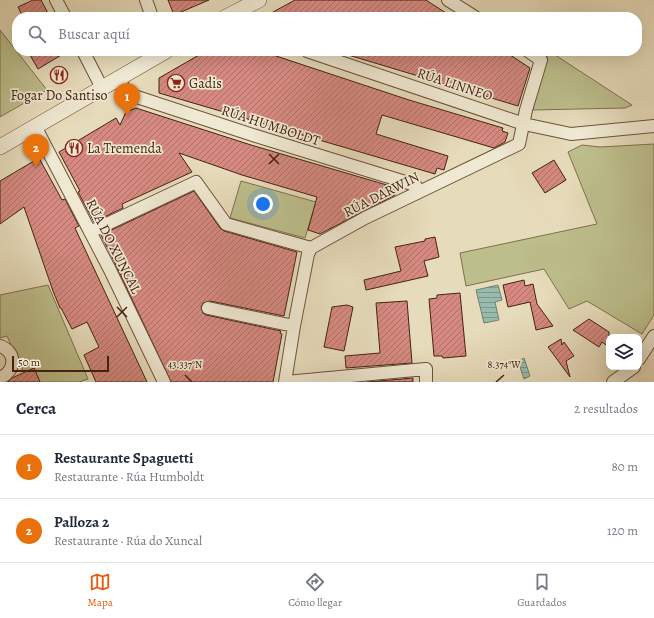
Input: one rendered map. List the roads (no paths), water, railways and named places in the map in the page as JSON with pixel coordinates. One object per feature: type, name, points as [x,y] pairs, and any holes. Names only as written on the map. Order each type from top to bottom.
[{"type":"street","points":[[56,0],[62,12]]},
{"type":"street","points":[[146,0],[150,12]]},
{"type":"street","points":[[242,12],[259,0]]},
{"type":"street","points":[[448,0],[467,12]]},
{"type":"street","points":[[86,56],[102,88]]},
{"type":"street","points":[[0,147],[158,56]]},
{"type":"street","name":"RÚA LINNEO","points":[[322,56],[524,124],[571,134],[654,126]]},
{"type":"street","name":"RÚA DARWIN","points":[[311,248],[365,218],[518,144],[541,60],[535,56]]},
{"type":"street","name":"RÚA HUMBOLDT","points":[[117,80],[131,95],[414,185],[418,192]]},
{"type":"street","name":"RÚA DO XUNCAL","points":[[35,126],[110,270],[164,382]]},
{"type":"street","points":[[90,232],[196,182],[226,224],[311,248],[308,254],[294,326],[286,382],[426,369],[426,382]]},
{"type":"street","points":[[208,308],[294,326]]},
{"type":"street","points":[[642,354],[654,336]]},
{"type":"street","points":[[0,346],[9,351],[12,362],[9,372],[0,378]]},
{"type":"street","points":[[613,382],[630,370]]},
{"type":"place","name":"Fogar Do Santiso","points":[[59,75]]},
{"type":"place","name":"Gadis","points":[[176,83]]},
{"type":"place","name":"Restaurante Spaguetti","points":[[127,116]]},
{"type":"place","name":"La Tremenda","points":[[74,148]]},
{"type":"place","name":"Palloza 2","points":[[36,167]]}]
